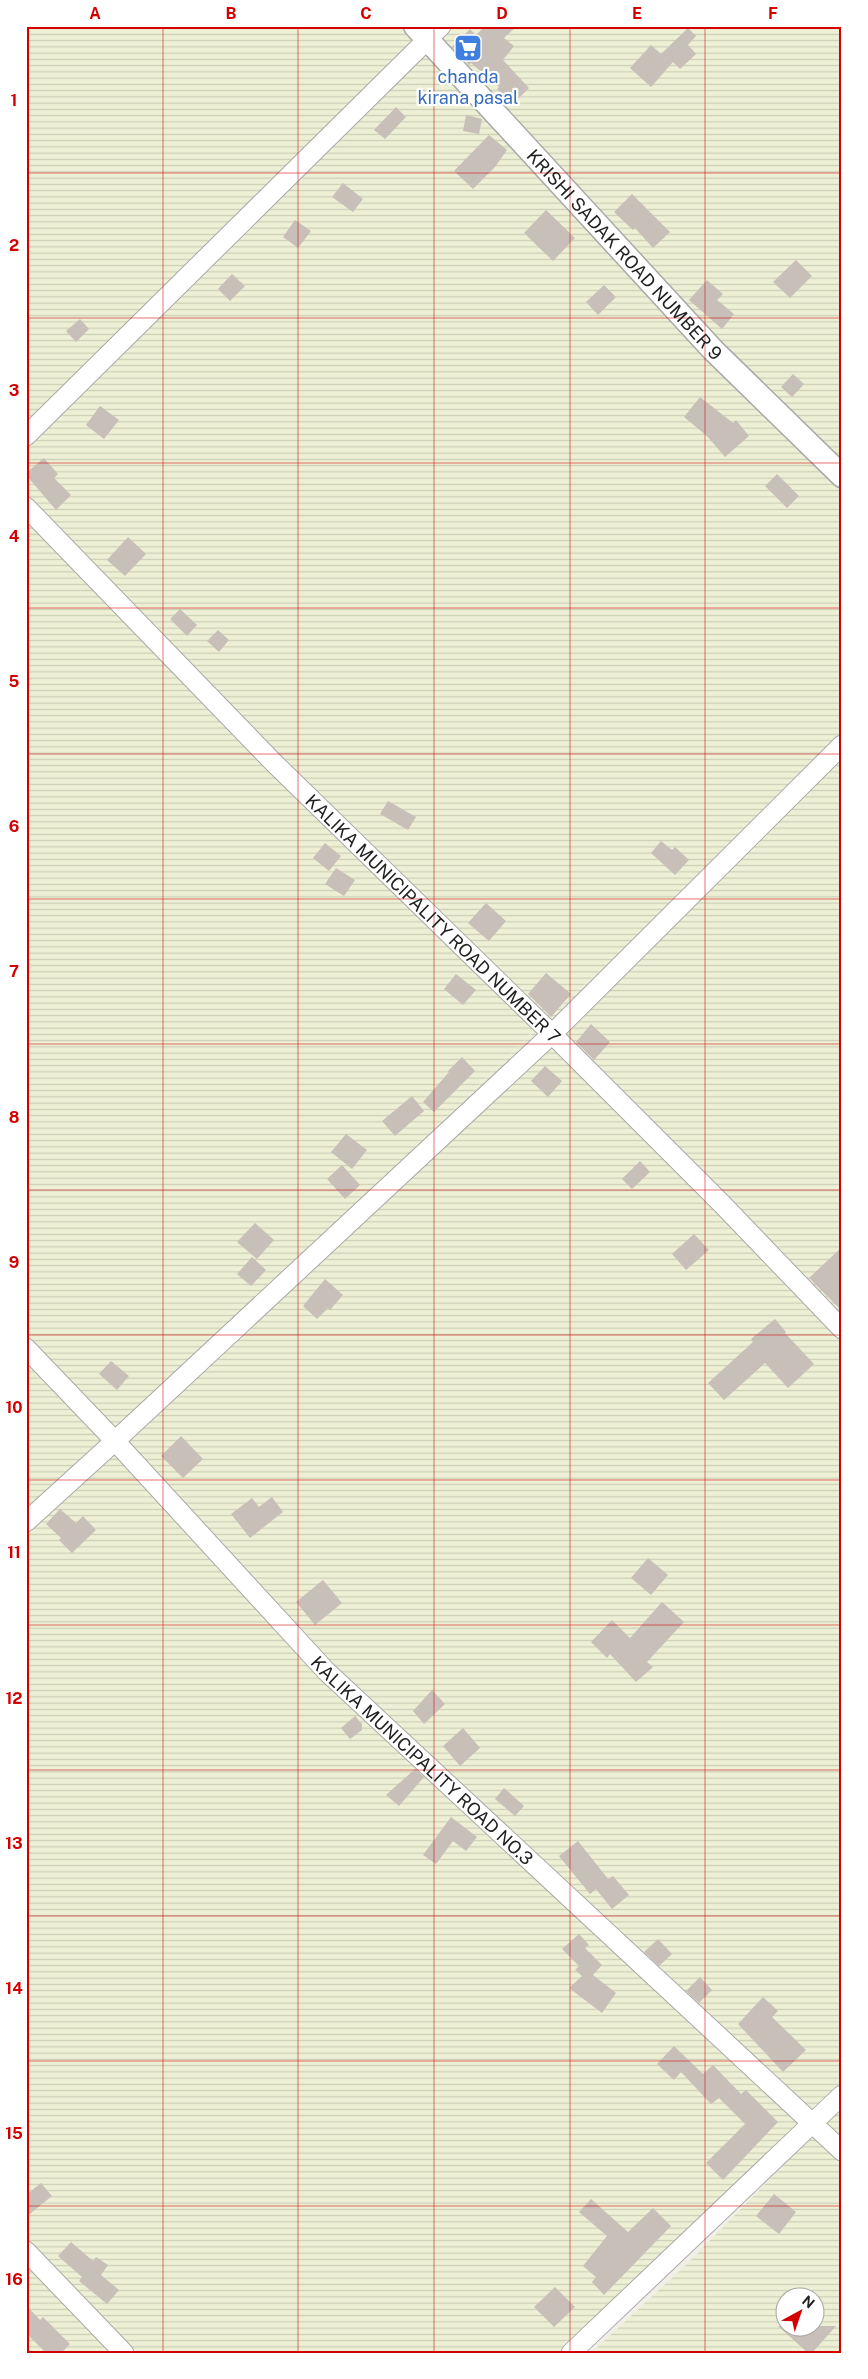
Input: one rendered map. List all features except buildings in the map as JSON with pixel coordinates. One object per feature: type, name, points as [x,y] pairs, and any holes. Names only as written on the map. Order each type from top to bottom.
[{"type":"street","points":[[26,436],[428,30]]},
{"type":"street","name":"KRISHI SADAK ROAD NUMBER 9","points":[[428,30],[713,350],[842,476]]},
{"type":"street","name":"KALIKA MUNICIPALITY ROAD NUMBER 7","points":[[26,507],[274,763],[552,1034],[722,1204],[842,1329]]},
{"type":"street","points":[[26,1522],[116,1441],[552,1034],[842,745]]},
{"type":"street","name":"KALIKA MUNICIPALITY ROAD NO.3","points":[[26,1348],[116,1441],[326,1671],[842,2151]]},
{"type":"street","points":[[571,2353],[842,2095]]},
{"type":"street","points":[[26,2251],[124,2353]]},
{"type":"green space","points":[[26,26],[842,26],[842,2089],[564,2353],[26,2353]],"holes":[[[701,882],[554,1012],[343,1218],[554,1011]]]},
{"type":"green space","points":[[842,2108],[842,2353],[591,2353],[690,2261],[818,2130]]},
{"type":"place","name":"chanda kirana pasal","points":[[468,48]]}]
